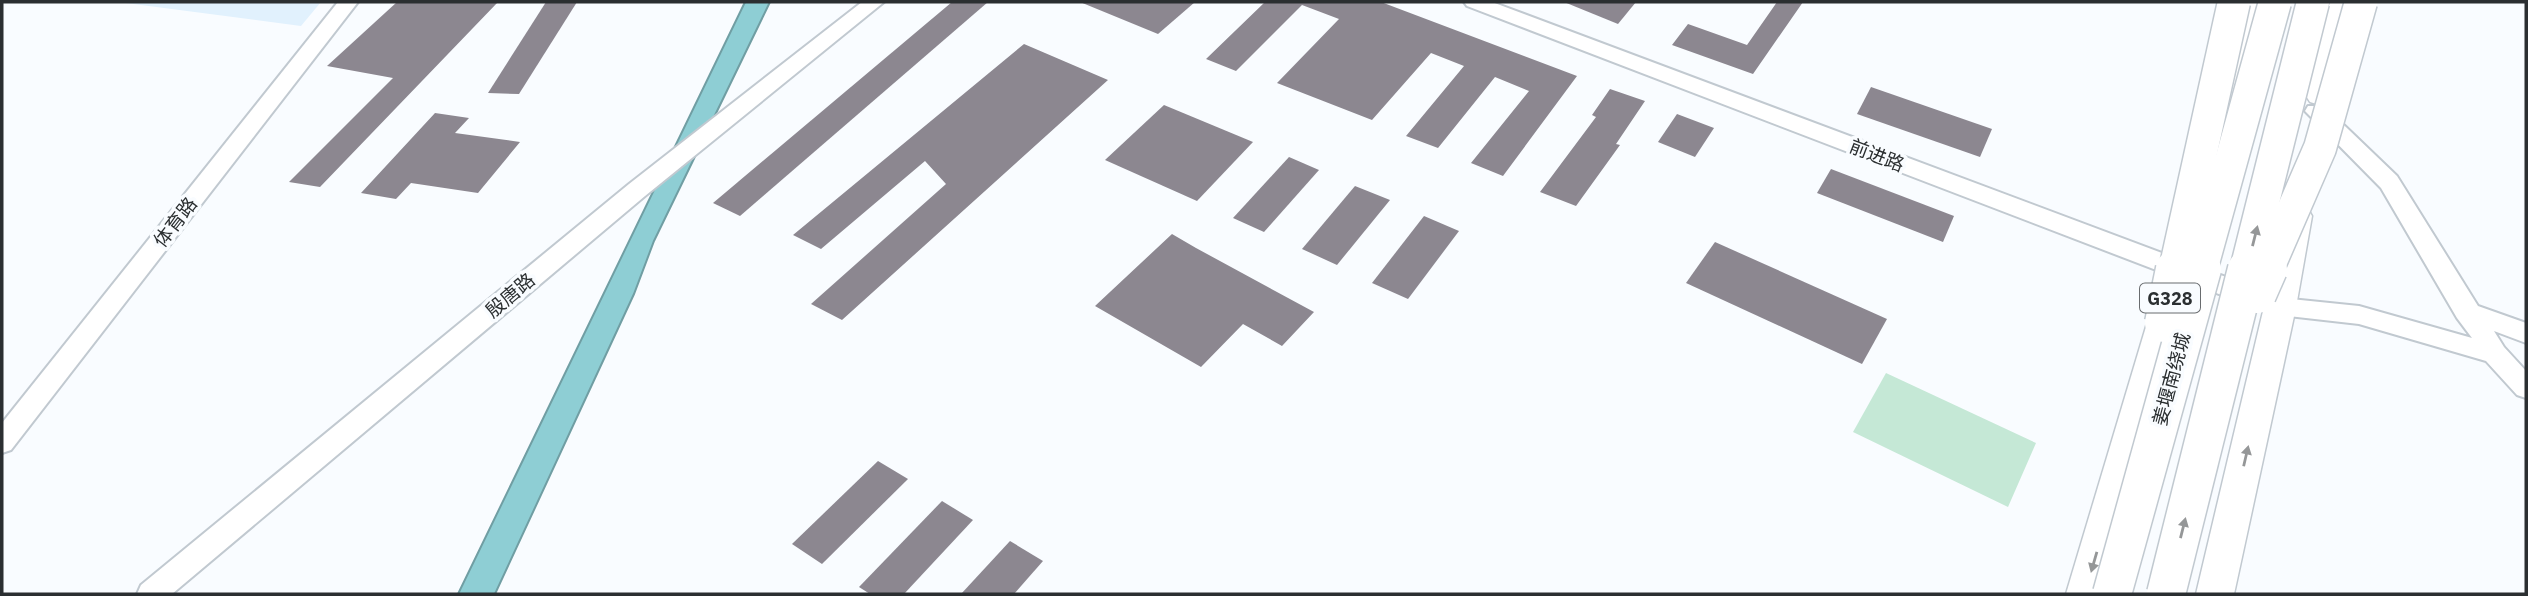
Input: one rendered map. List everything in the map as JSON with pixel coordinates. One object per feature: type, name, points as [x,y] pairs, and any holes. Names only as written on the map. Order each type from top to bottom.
[{"type":"highway","points":[[2111,594],[2196,165],[2234,2]]},
{"type":"highway","name":"姜堰南绕城","points":[[2111,594],[2275,2]]},
{"type":"highway","points":[[2166,594],[2313,2]]},
{"type":"highway","points":[[2217,387],[2320,148],[2361,2]]},
{"type":"main road","name":"G328","points":[[2085,594],[2253,2]]},
{"type":"main road","points":[[2215,594],[2280,307],[2316,111],[2343,2]]},
{"type":"street","name":"体育路","points":[[2,442],[348,2]]},
{"type":"street","name":"殷唐路","points":[[151,594],[637,190],[874,2]]},
{"type":"street","name":"前进路","points":[[1474,2],[2280,307],[2359,315],[2495,354]]},
{"type":"street","points":[[2316,111],[2389,182],[2466,311],[2495,354],[2526,388]]},
{"type":"street","points":[[2466,311],[2526,333]]},
{"type":"shaded area","points":[[118,2],[321,2],[301,26]]},
{"type":"green space","points":[[1886,373],[2036,443],[2008,507],[1853,432]]},
{"type":"water","points":[[745,2],[770,2],[654,241],[634,294],[495,594],[458,594]]},
{"type":"building","points":[[397,2],[498,2],[320,187],[289,182],[393,78],[327,66]]},
{"type":"building","points":[[546,2],[577,2],[519,94],[488,93]]},
{"type":"building","points":[[952,2],[988,2],[740,216],[713,203]]},
{"type":"building","points":[[1080,2],[1195,2],[1158,34]]},
{"type":"building","points":[[1265,2],[1381,2],[1577,76],[1503,176],[1471,163],[1529,91],[1495,77],[1438,148],[1406,136],[1464,66],[1431,53],[1372,120],[1277,83],[1339,19],[1302,5],[1236,71],[1206,59]]},
{"type":"building","points":[[1564,2],[1636,2],[1618,24]]},
{"type":"building","points":[[1777,2],[1803,2],[1753,74],[1672,45],[1688,24],[1747,45]]},
{"type":"building","points":[[1024,44],[1108,80],[842,320],[811,304],[946,184],[925,161],[821,249],[793,235]]},
{"type":"building","points":[[1871,87],[1992,129],[1980,157],[1857,114]]},
{"type":"building","points":[[1610,89],[1645,101],[1616,144],[1620,145],[1576,206],[1540,192],[1596,117],[1592,115]]},
{"type":"building","points":[[1164,105],[1253,142],[1197,201],[1105,160]]},
{"type":"building","points":[[435,113],[469,118],[455,133],[520,142],[478,193],[411,183],[396,199],[361,193]]},
{"type":"building","points":[[1677,114],[1714,128],[1695,157],[1658,142]]},
{"type":"building","points":[[1289,157],[1319,170],[1264,232],[1233,218]]},
{"type":"building","points":[[1831,169],[1954,216],[1943,242],[1817,193]]},
{"type":"building","points":[[1355,186],[1390,200],[1337,265],[1302,249]]},
{"type":"building","points":[[1424,216],[1459,231],[1408,299],[1372,283]]},
{"type":"building","points":[[1172,234],[1314,312],[1282,346],[1243,324],[1201,367],[1095,306]]},
{"type":"building","points":[[1715,242],[1887,319],[1862,364],[1686,283]]},
{"type":"building","points":[[878,461],[908,479],[822,564],[792,544]]},
{"type":"building","points":[[942,501],[973,520],[904,594],[870,594],[859,587]]},
{"type":"building","points":[[1010,541],[1043,561],[1014,594],[961,594]]}]
